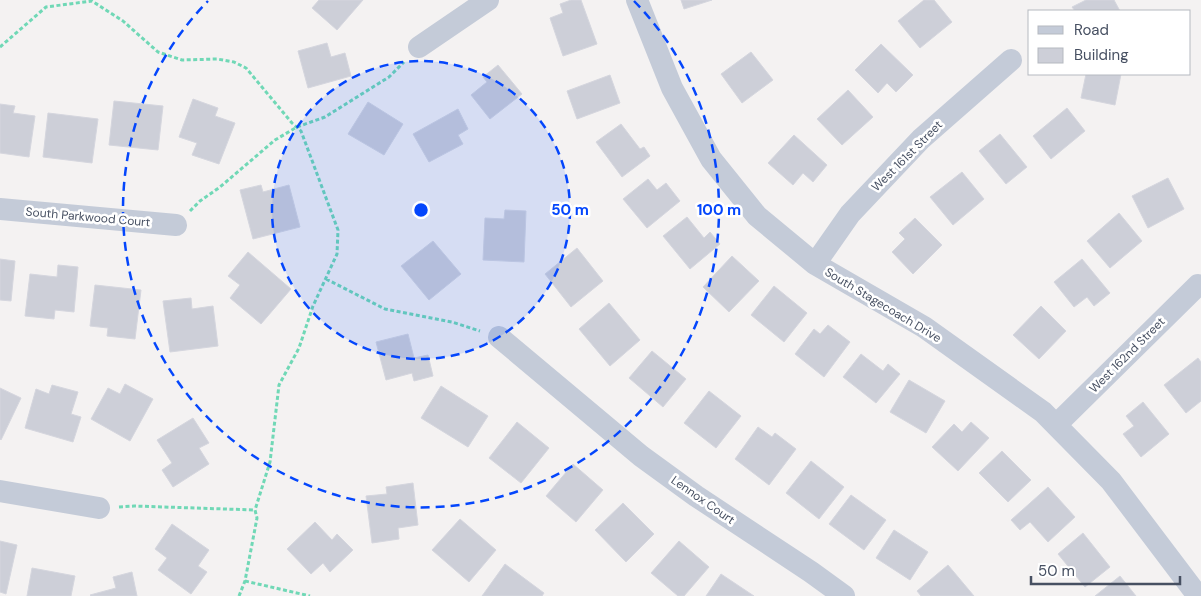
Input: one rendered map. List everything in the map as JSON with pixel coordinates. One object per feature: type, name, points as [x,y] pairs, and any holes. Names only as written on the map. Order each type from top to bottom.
[{"type":"street","points":[[419,47],[488,0]]},
{"type":"street","name":"South Stagecoach Drive","points":[[637,0],[672,88],[711,159],[758,216],[815,264],[924,327],[1043,412],[1111,481],[1198,596]]},
{"type":"street","name":"West 161st Street","points":[[815,264],[850,214],[921,139],[1011,60]]},
{"type":"street","name":"South Parkwood Court","points":[[0,209],[176,225]]},
{"type":"street","name":"West 162nd Street","points":[[1056,425],[1198,285]]},
{"type":"street","name":"Lennox Court","points":[[499,336],[641,456],[844,596]]},
{"type":"street","points":[[0,491],[99,508]]},
{"type":"path","points":[[0,47],[46,7],[92,2],[123,21],[158,52],[182,60],[217,59],[234,62],[246,68],[301,130],[338,230],[337,254],[314,306],[299,348],[279,385],[270,462],[255,510],[257,518],[245,581],[239,596]]},
{"type":"path","points":[[176,225],[200,201],[220,187],[275,140],[297,127],[325,116],[389,77],[419,47]]},
{"type":"path","points":[[326,279],[386,309],[452,322],[499,336]]},
{"type":"path","points":[[99,508],[134,506],[255,510]]},
{"type":"path","points":[[245,581],[310,596]]},
{"type":"building","points":[[319,0],[363,0],[337,30],[312,8]]},
{"type":"building","points":[[571,0],[581,0],[597,44],[563,56],[550,18],[563,13],[560,4]]},
{"type":"building","points":[[681,0],[712,0],[684,9]]},
{"type":"building","points":[[924,0],[934,0],[952,22],[920,48],[898,21]]},
{"type":"building","points":[[1086,0],[1114,0],[1119,10],[1074,10],[1072,7]]},
{"type":"building","points":[[327,43],[331,57],[345,53],[351,76],[308,88],[298,51]]},
{"type":"building","points":[[881,44],[913,75],[896,92],[887,83],[878,93],[855,70]]},
{"type":"building","points":[[751,52],[773,80],[742,103],[721,74]]},
{"type":"building","points":[[498,65],[522,94],[490,119],[471,95],[487,82],[483,77]]},
{"type":"building","points":[[610,75],[620,103],[577,119],[567,91]]},
{"type":"building","points":[[1086,75],[1121,75],[1115,105],[1081,98]]},
{"type":"building","points":[[848,90],[873,117],[842,145],[817,119]]},
{"type":"building","points":[[193,99],[218,108],[215,116],[235,123],[219,164],[192,155],[197,143],[179,137]]},
{"type":"building","points":[[114,101],[163,106],[158,150],[109,145]]},
{"type":"building","points":[[368,102],[403,124],[384,155],[348,134]]},
{"type":"building","points":[[0,104],[15,106],[13,113],[35,116],[29,157],[0,153]]},
{"type":"building","points":[[1067,108],[1085,131],[1051,159],[1033,136]]},
{"type":"building","points":[[458,109],[468,129],[458,135],[463,144],[429,162],[413,134]]},
{"type":"building","points":[[48,113],[98,119],[92,163],[43,157]]},
{"type":"building","points":[[621,124],[640,149],[644,147],[650,156],[622,177],[596,142]]},
{"type":"building","points":[[1000,134],[1027,167],[1006,184],[979,151]]},
{"type":"building","points":[[794,135],[827,165],[813,182],[803,173],[793,185],[768,163]]},
{"type":"building","points":[[962,172],[984,199],[953,225],[930,197]]},
{"type":"building","points":[[1168,178],[1184,209],[1148,228],[1132,196]]},
{"type":"building","points":[[648,179],[657,190],[666,183],[680,201],[647,228],[623,199]]},
{"type":"building","points":[[261,185],[263,192],[289,185],[300,227],[253,239],[240,190]]},
{"type":"building","points":[[505,210],[526,211],[524,262],[483,260],[485,218],[504,219]]},
{"type":"building","points":[[1119,213],[1142,241],[1110,268],[1087,241]]},
{"type":"building","points":[[687,217],[704,238],[710,232],[720,244],[690,269],[663,236]]},
{"type":"building","points":[[915,218],[942,245],[913,274],[892,252],[905,239],[899,233]]},
{"type":"building","points":[[433,241],[461,274],[429,300],[401,266]]},
{"type":"building","points":[[577,248],[603,281],[571,307],[545,274]]},
{"type":"building","points":[[248,252],[291,289],[261,324],[230,298],[240,285],[228,276]]},
{"type":"building","points":[[732,256],[759,281],[729,312],[703,287]]},
{"type":"building","points":[[0,259],[15,261],[11,301],[0,300]]},
{"type":"building","points":[[1082,259],[1110,293],[1094,306],[1087,297],[1074,307],[1054,282]]},
{"type":"building","points":[[58,265],[78,267],[74,312],[55,310],[54,319],[25,316],[30,274],[57,277]]},
{"type":"building","points":[[95,285],[141,290],[135,339],[107,336],[108,328],[90,326]]},
{"type":"building","points":[[774,286],[807,313],[784,342],[751,315]]},
{"type":"building","points":[[191,298],[192,309],[213,306],[218,346],[170,352],[163,301]]},
{"type":"building","points":[[609,303],[640,340],[610,366],[579,329]]},
{"type":"building","points":[[1041,306],[1066,331],[1039,359],[1013,335]]},
{"type":"building","points":[[828,325],[850,342],[824,377],[795,354],[814,329],[820,334]]},
{"type":"building","points":[[408,334],[414,358],[428,355],[433,376],[414,381],[412,373],[386,380],[376,342]]},
{"type":"building","points":[[652,351],[686,379],[663,407],[629,378]]},
{"type":"building","points":[[861,354],[883,371],[888,364],[900,374],[876,403],[843,377]]},
{"type":"building","points":[[1198,358],[1201,362],[1201,401],[1186,413],[1164,385]]},
{"type":"building","points":[[909,380],[945,401],[926,433],[890,412]]},
{"type":"building","points":[[125,384],[153,399],[130,441],[91,419],[108,388],[120,394]]},
{"type":"building","points":[[52,385],[78,392],[71,414],[81,417],[73,442],[25,428],[36,389],[49,394]]},
{"type":"building","points":[[441,386],[488,416],[468,447],[421,418]]},
{"type":"building","points":[[0,388],[21,398],[1,440],[0,439]]},
{"type":"building","points":[[709,391],[741,416],[716,448],[684,423]]},
{"type":"building","points":[[1143,402],[1169,434],[1141,457],[1123,434],[1134,426],[1126,416]]},
{"type":"building","points":[[193,418],[209,443],[199,448],[209,464],[173,487],[162,470],[172,463],[157,440]]},
{"type":"building","points":[[517,422],[549,448],[521,483],[489,458]]},
{"type":"building","points":[[971,422],[989,438],[958,471],[932,447],[954,424],[962,432]]},
{"type":"building","points":[[758,427],[772,437],[775,433],[796,449],[769,485],[735,459]]},
{"type":"building","points":[[1002,451],[1031,480],[1008,502],[979,473]]},
{"type":"building","points":[[811,461],[844,487],[819,519],[786,493]]},
{"type":"building","points":[[573,464],[603,490],[576,522],[546,496]]},
{"type":"building","points":[[413,483],[418,525],[398,528],[399,539],[372,543],[366,496],[387,494],[386,487]]},
{"type":"building","points":[[1048,487],[1075,517],[1048,542],[1030,522],[1020,530],[1011,520]]},
{"type":"building","points":[[851,495],[886,520],[864,550],[829,524]]},
{"type":"building","points":[[623,503],[654,534],[626,562],[595,530]]},
{"type":"building","points":[[460,519],[496,550],[469,582],[432,550]]},
{"type":"building","points":[[315,522],[332,540],[337,534],[353,550],[330,572],[323,563],[311,574],[287,549]]},
{"type":"building","points":[[172,524],[209,550],[198,566],[207,572],[191,594],[158,570],[167,558],[155,549]]},
{"type":"building","points":[[894,530],[928,552],[910,580],[876,558]]},
{"type":"building","points":[[1083,533],[1110,567],[1085,587],[1058,554]]},
{"type":"building","points":[[0,541],[17,545],[6,594],[0,592]]},
{"type":"building","points":[[679,541],[709,567],[684,596],[678,596],[651,573]]},
{"type":"building","points":[[505,564],[544,593],[542,596],[482,596]]},
{"type":"building","points":[[948,565],[974,596],[921,596],[917,591]]},
{"type":"building","points":[[32,568],[75,576],[71,596],[27,596]]},
{"type":"building","points":[[132,572],[137,596],[90,595],[116,588],[113,577]]},
{"type":"building","points":[[721,574],[754,596],[706,596]]},
{"type":"building","points":[[1120,576],[1136,596],[1095,596]]}]
